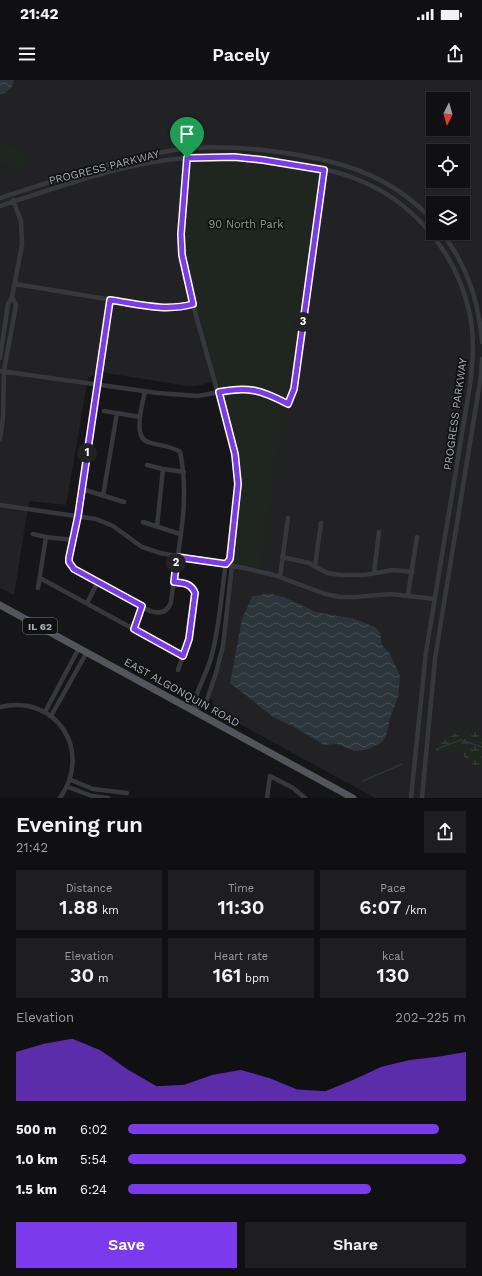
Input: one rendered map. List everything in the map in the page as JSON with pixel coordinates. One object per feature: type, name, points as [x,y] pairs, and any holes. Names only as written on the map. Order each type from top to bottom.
[{"type":"main road","name":"EAST ALGONQUIN ROAD","points":[[0,605],[353,798]]},
{"type":"street","points":[[188,148],[181,234],[182,255],[193,304],[219,392],[235,454],[238,484],[230,559],[232,565],[223,640],[216,673],[207,700],[193,710]]},
{"type":"street","name":"PROGRESS PARKWAY","points":[[0,198],[147,154],[188,148],[255,149],[342,163],[365,172],[391,185],[412,201],[426,214]]},
{"type":"street","name":"PROGRESS PARKWAY","points":[[0,206],[143,164],[187,158],[234,157],[263,160],[324,170],[356,179],[396,200],[421,222],[446,253],[462,287],[469,311],[472,330],[473,359],[471,379],[434,599],[410,798]]},
{"type":"street","points":[[2,371],[198,396],[242,388],[254,389],[265,392],[288,404],[294,389],[324,170]]},
{"type":"street","points":[[0,358],[8,304],[12,297],[22,245],[21,221],[11,194]]},
{"type":"street","points":[[448,240],[468,277],[477,301],[482,342]]},
{"type":"street","points":[[15,284],[161,308],[178,308],[193,304]]},
{"type":"street","points":[[0,439],[3,418],[2,371],[16,305],[12,297]]},
{"type":"street","points":[[110,300],[96,383],[78,516],[69,562],[74,569],[156,612],[167,610],[171,602],[184,501],[184,472],[180,452],[173,447],[146,442],[141,436],[139,425],[145,390]]},
{"type":"street","name":"PROGRESS PARKWAY","points":[[422,798],[437,647],[481,374],[482,359]]},
{"type":"street","points":[[104,411],[140,417]]},
{"type":"street","points":[[103,496],[117,413]]},
{"type":"street","points":[[460,441],[470,442]]},
{"type":"street","points":[[147,465],[184,472]]},
{"type":"street","points":[[158,526],[163,469]]},
{"type":"street","points":[[82,489],[124,502]]},
{"type":"street","points":[[0,505],[96,518],[113,526],[142,547],[177,557],[232,565],[280,577],[311,590],[340,597],[391,594],[434,599]]},
{"type":"street","points":[[280,577],[288,518]]},
{"type":"street","points":[[143,522],[180,534]]},
{"type":"street","points":[[315,566],[321,524]]},
{"type":"street","points":[[374,573],[379,532]]},
{"type":"street","points":[[33,534],[73,540]]},
{"type":"street","points":[[38,588],[46,537]]},
{"type":"street","points":[[408,595],[417,537]]},
{"type":"street","points":[[282,557],[299,560],[315,566],[327,573],[341,575],[352,576],[394,570],[412,572]]},
{"type":"street","points":[[193,710],[194,699],[207,670],[214,646],[226,564],[230,559]]},
{"type":"street","points":[[40,578],[183,656]]},
{"type":"street","points":[[87,603],[98,582]]},
{"type":"street","points":[[174,582],[188,584],[193,588],[195,593],[189,639],[178,670]]},
{"type":"street","points":[[134,629],[142,606]]},
{"type":"street","points":[[45,712],[79,648]]},
{"type":"street","points":[[51,716],[87,652]]},
{"type":"street","points":[[0,707],[25,706],[45,712],[51,716],[65,731],[70,741],[74,760],[71,780],[60,798]]},
{"type":"street","points":[[267,798],[270,776],[294,788],[305,798]]},
{"type":"street","points":[[71,780],[93,789],[127,793]]},
{"type":"street","points":[[68,787],[92,796],[108,798]]},
{"type":"shaded area","points":[[0,80],[482,80],[482,798],[375,798],[214,710],[211,696],[222,657],[233,563],[237,497],[237,468],[215,381],[197,386],[187,386],[100,372],[88,378],[66,505],[29,501],[14,595],[0,588]]},
{"type":"green space","points":[[0,141],[29,153],[22,172],[0,163]]},
{"type":"green space","name":"90 North Park","points":[[234,157],[320,169],[260,573],[232,565],[237,497],[237,468],[182,255],[187,158]]},
{"type":"green space","points":[[460,730],[476,731],[482,735],[482,770],[475,766],[462,754],[458,746],[437,752],[436,746]]},
{"type":"water","points":[[0,80],[14,80],[12,87],[5,93],[0,94]]},
{"type":"water","points":[[272,594],[286,598],[316,612],[355,619],[375,627],[380,633],[382,645],[390,654],[400,676],[398,697],[390,718],[386,736],[381,743],[366,750],[355,751],[337,744],[324,745],[294,727],[273,717],[230,683],[242,619],[252,597]]},
{"type":"waterway","points":[[436,749],[461,740],[482,747]]},
{"type":"waterway","points":[[363,781],[402,764]]},
{"type":"route","points":[[234,157],[324,170],[294,389],[288,404],[265,392],[254,389],[242,388],[219,392],[235,454],[238,484],[230,559],[226,564],[177,557],[174,582],[188,584],[193,588],[195,593],[189,639],[183,656],[134,629],[141,614],[142,606],[74,569],[69,562],[69,558],[78,516],[96,383],[110,300],[161,308],[178,308],[193,304],[186,280],[182,255],[181,234],[187,158],[234,157]]}]
